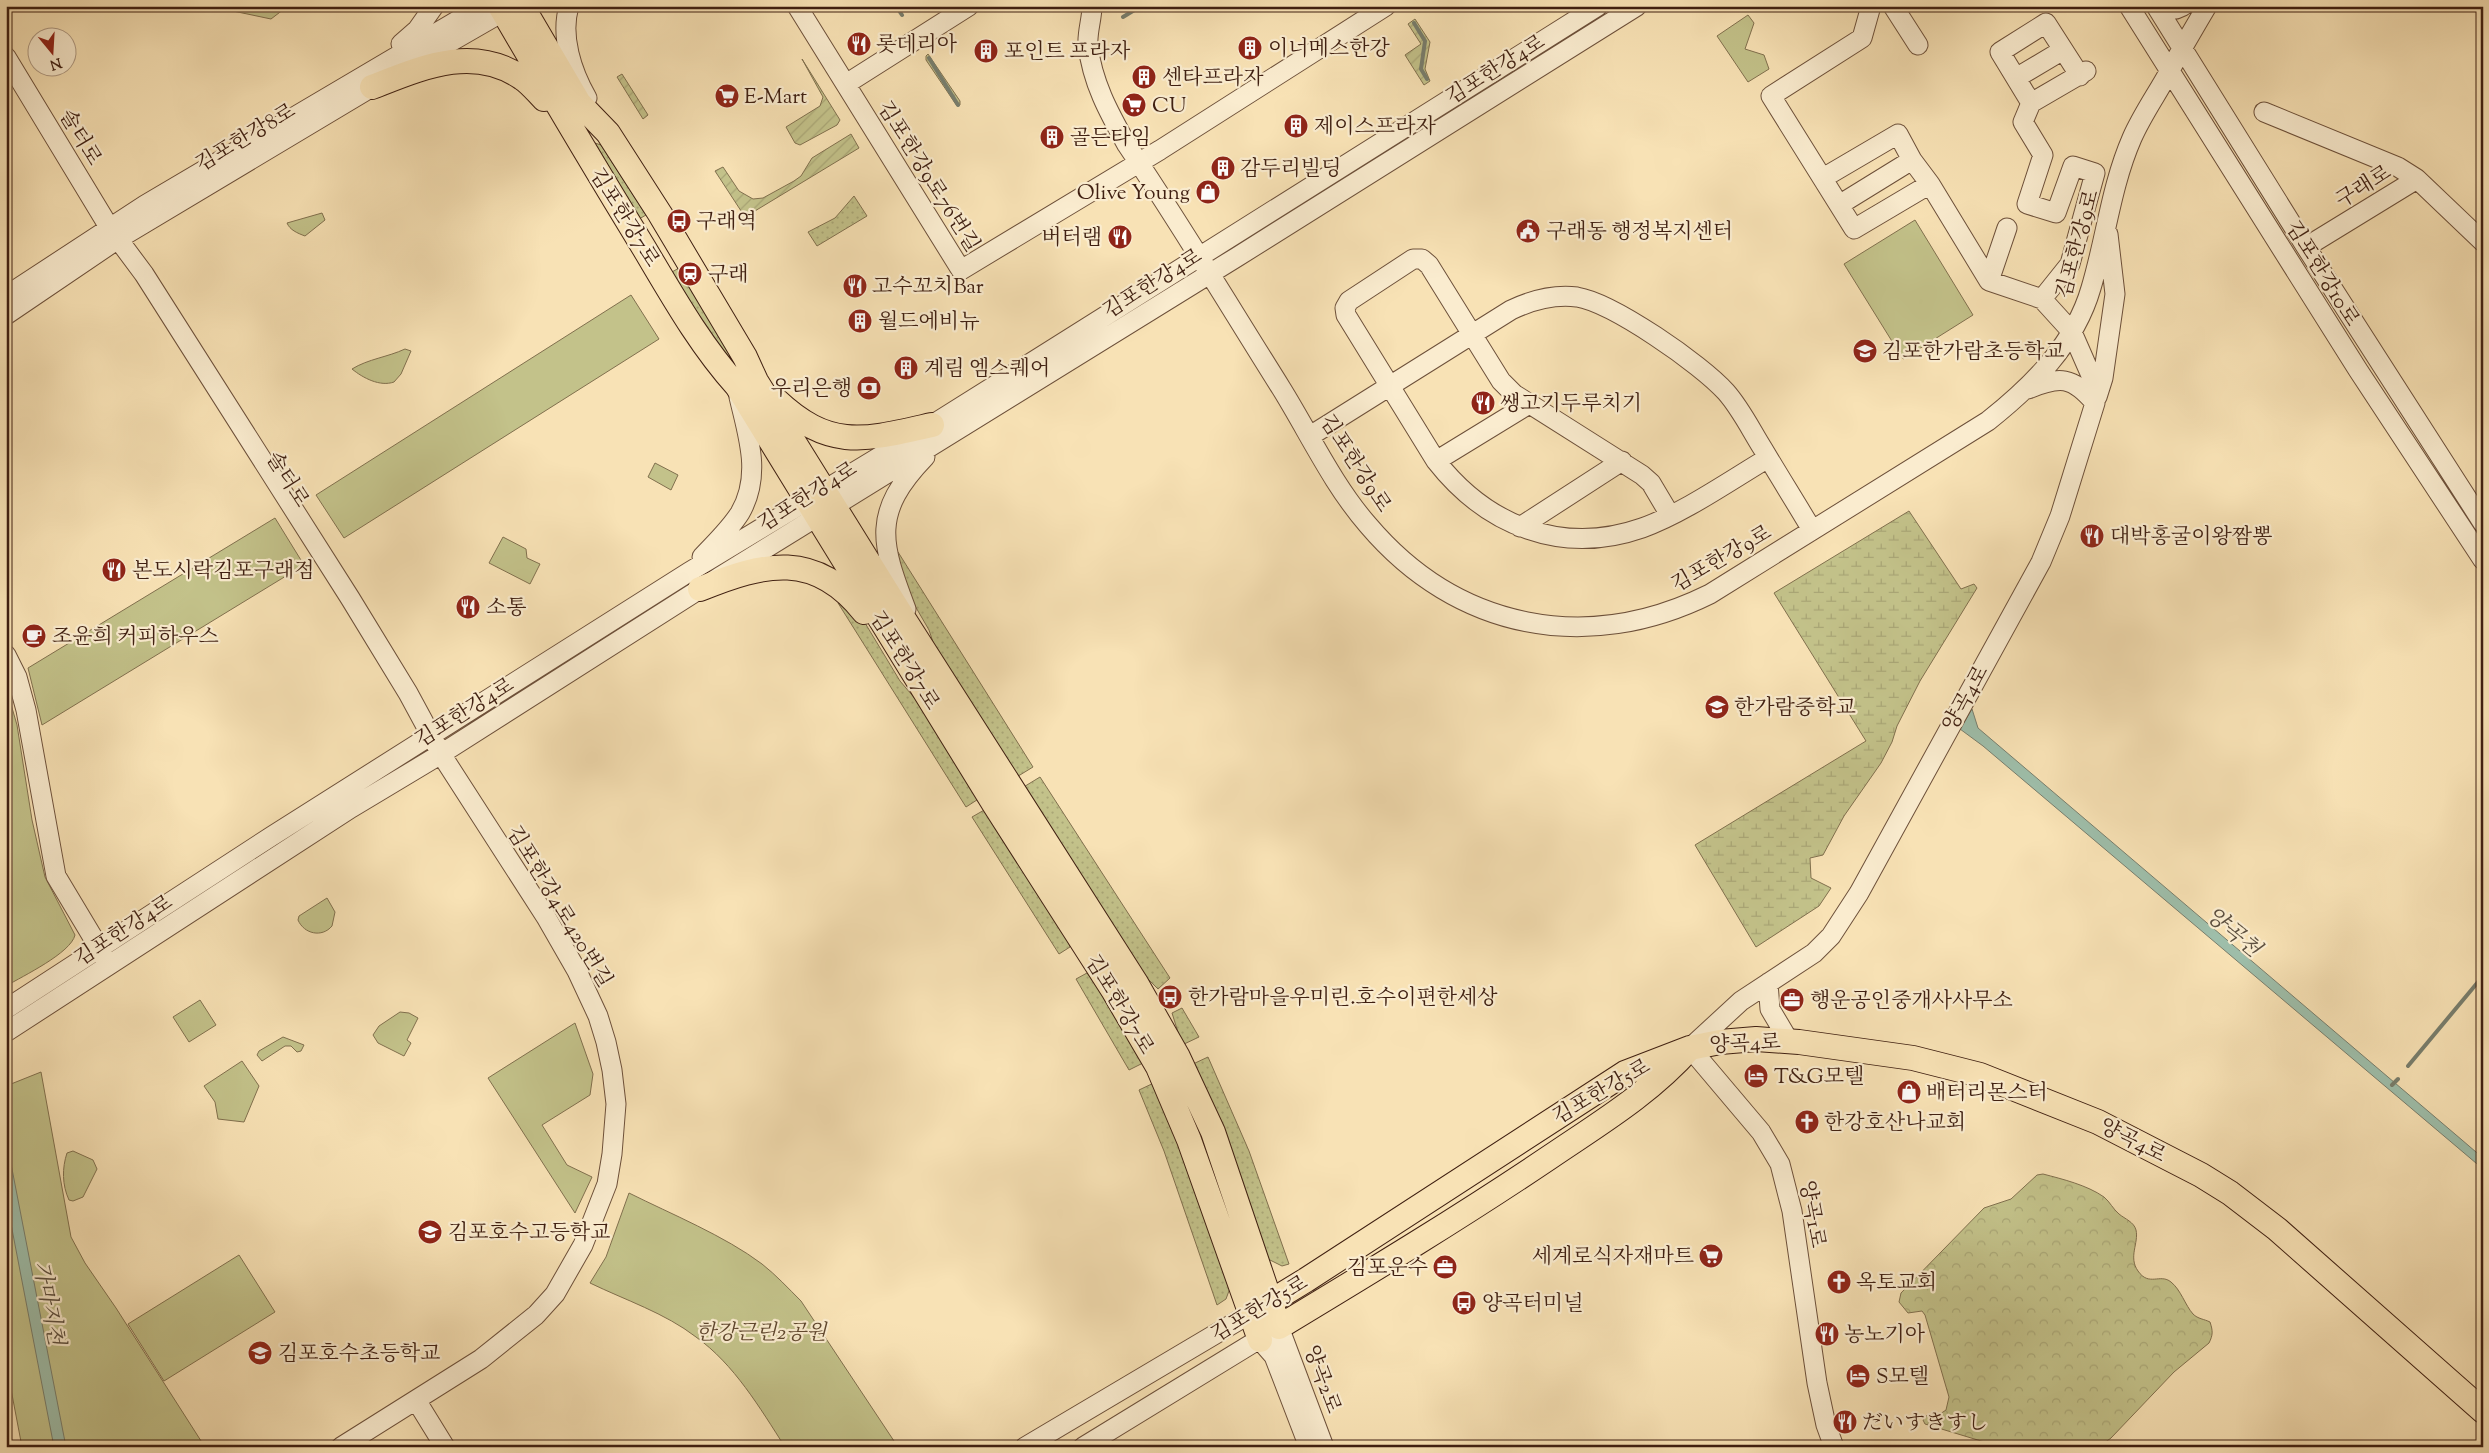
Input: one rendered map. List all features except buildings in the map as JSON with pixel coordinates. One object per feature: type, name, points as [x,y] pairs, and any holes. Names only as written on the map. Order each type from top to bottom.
[{"type":"main road","name":"김포한강7로","points":[[504,7],[579,103],[608,133],[660,214],[745,357],[746,383]]},
{"type":"main road","name":"김포한강7로","points":[[504,7],[576,136],[658,272],[718,365],[746,383],[820,503],[916,678],[1113,990],[1158,1067],[1270,1334]]},
{"type":"main road","points":[[368,81],[458,60],[492,63],[523,78],[550,104],[576,136]]},
{"type":"main road","points":[[746,383],[812,428],[833,435],[867,439],[939,431]]},
{"type":"main road","name":"김포한강7로","points":[[820,503],[917,638],[1136,983],[1178,1057],[1213,1132],[1258,1264],[1260,1308]]},
{"type":"main road","points":[[694,581],[770,567],[809,571],[822,576],[851,596],[916,678]]},
{"type":"main road","name":"양곡4로","points":[[1690,1048],[1756,1038],[1912,1058],[1962,1070],[2054,1103],[2153,1149],[2230,1193],[2277,1229],[2483,1411]]},
{"type":"main road","name":"김포한강5로","points":[[1260,1308],[1625,1073],[1690,1048]]},
{"type":"main road","name":"김포한강5로","points":[[1270,1334],[1475,1207],[1640,1096],[1667,1073],[1690,1048]]},
{"type":"main road","points":[[1258,1264],[1265,1273],[1275,1280],[1306,1280]]},
{"type":"street","points":[[368,81],[417,30],[434,6]]},
{"type":"street","points":[[569,6],[566,19],[566,43],[580,87],[608,133]]},
{"type":"street","name":"김포한강9로76번길","points":[[796,6],[961,270],[1138,162]]},
{"type":"street","points":[[846,84],[969,6]]},
{"type":"street","name":"김포한강9로","points":[[1092,6],[1088,44],[1099,92],[1105,106],[1352,506],[1368,526],[1413,571],[1437,588],[1470,605],[1534,623],[1566,627],[1598,627],[1631,623],[1679,609],[1710,594],[1988,421],[2024,391],[2038,377],[2072,332],[2091,288],[2111,201],[2131,139],[2206,6]]},
{"type":"street","points":[[1138,162],[1386,6]]},
{"type":"street","name":"김포한강4로","points":[[1204,266],[1598,6]]},
{"type":"street","name":"김포한강4로","points":[[13,1028],[105,958],[430,736],[694,581],[1204,266],[1637,6]]},
{"type":"street","points":[[1871,6],[1862,38],[1771,96],[1854,229],[1930,184]]},
{"type":"street","points":[[1893,6],[1918,45]]},
{"type":"street","name":"김포한강10로","points":[[2130,6],[2169,72],[2367,385],[2483,560]]},
{"type":"street","name":"김포한강10로","points":[[2156,6],[2306,247],[2483,523]]},
{"type":"street","points":[[2169,6],[2176,8],[2183,6]]},
{"type":"street","name":"김포한강8로","points":[[6,296],[368,81],[504,7]]},
{"type":"street","points":[[1823,178],[1898,134],[1912,160],[1930,184],[1989,281],[2042,299],[2070,264],[2095,173],[2043,155],[2023,122],[2031,103],[2083,73],[2062,50],[2046,23],[2000,52],[2031,103]]},
{"type":"street","points":[[2016,78],[2062,50]]},
{"type":"street","name":"솔터로","points":[[6,57],[113,233],[144,274],[350,598],[408,694],[441,754]]},
{"type":"street","points":[[2264,112],[2398,167],[2417,179]]},
{"type":"street","points":[[2043,155],[2027,204],[2056,213],[2073,166]]},
{"type":"street","points":[[1839,205],[1912,160]]},
{"type":"street","name":"구래로","points":[[2306,247],[2417,179],[2483,242]]},
{"type":"street","points":[[2095,403],[2104,370],[2115,294],[2106,222]]},
{"type":"street","points":[[1989,281],[2007,228]]},
{"type":"street","name":"김포한강8로","points":[[6,315],[113,233]]},
{"type":"street","points":[[1670,515],[1650,483],[1622,461],[1528,404],[1501,381],[1429,265],[1422,259],[1413,259],[1354,296],[1346,308],[1346,316],[1392,387],[1436,461],[1453,483],[1491,513],[1520,527],[1546,535],[1596,538],[1620,535],[1644,528],[1670,515],[1768,458]]},
{"type":"street","points":[[1310,436],[1528,302],[1564,296],[1592,301],[1672,348],[1708,374],[1742,414],[1812,530]]},
{"type":"street","name":"양곡4로","points":[[1690,1048],[1741,1001],[1820,947],[1831,936],[1859,893],[2042,562],[2060,516],[2095,403],[2093,380],[2072,332],[2042,299]]},
{"type":"street","points":[[2024,391],[2056,380],[2067,380],[2078,385],[2095,403]]},
{"type":"street","points":[[694,581],[739,513],[752,478],[746,383]]},
{"type":"street","points":[[1436,461],[1528,404]]},
{"type":"street","points":[[917,638],[888,562],[884,537],[886,524],[894,501],[910,473],[939,431]]},
{"type":"street","points":[[1520,527],[1622,461]]},
{"type":"street","name":"김포한강4로","points":[[10,1007],[105,958],[441,754],[694,581]]},
{"type":"street","points":[[6,655],[17,677],[26,710],[56,876],[105,958]]},
{"type":"street","name":"김포한강4로420번길","points":[[341,1447],[504,1342],[536,1315],[555,1294],[583,1245],[606,1184],[612,1154],[616,1104],[606,1042],[598,1016],[577,971],[546,918],[441,754]]},
{"type":"street","points":[[1768,983],[1770,1009],[1788,1041]]},
{"type":"street","name":"양곡1로","points":[[1690,1048],[1761,1132],[1780,1164],[1792,1211],[1817,1382],[1826,1425],[1834,1447]]},
{"type":"street","name":"김포한강5로","points":[[1025,1447],[1260,1308]]},
{"type":"street","name":"김포한강5로","points":[[1083,1447],[1270,1334]]},
{"type":"street","name":"양곡2로","points":[[1270,1334],[1277,1362],[1308,1447]]},
{"type":"street","name":"양곡2로","points":[[1270,1334],[1324,1447]]},
{"type":"street","points":[[416,1400],[445,1447]]},
{"type":"green space","points":[[234,6],[288,6],[271,19],[233,11]]},
{"type":"green space","points":[[1748,15],[1754,23],[1745,49],[1764,55],[1769,69],[1748,82],[1717,36]]},
{"type":"green space","points":[[1415,19],[1430,42],[1425,69],[1430,81],[1424,85],[1405,55],[1421,44],[1408,24]]},
{"type":"green space","points":[[928,54],[960,101],[960,105],[957,106],[926,60]]},
{"type":"green space","points":[[802,59],[840,120],[837,125],[800,145],[795,143],[786,127],[820,106],[823,97]]},
{"type":"green space","points":[[622,74],[648,115],[643,119],[617,77]]},
{"type":"green space","points":[[851,134],[859,148],[745,217],[715,171],[723,167],[739,191],[753,199],[763,198],[801,176],[812,158]]},
{"type":"green space","points":[[595,143],[601,145],[646,215],[639,219]]},
{"type":"green space","points":[[854,196],[867,216],[817,246],[808,232],[835,218]]},
{"type":"green space","points":[[322,213],[325,220],[305,236],[292,229],[287,223]]},
{"type":"green space","points":[[1915,220],[1973,315],[1903,359],[1844,264]]},
{"type":"green space","points":[[679,268],[731,353],[729,358],[720,349],[672,272]]},
{"type":"green space","points":[[631,295],[659,339],[344,538],[316,495]]},
{"type":"green space","points":[[405,349],[411,351],[401,374],[394,382],[372,381],[352,369],[365,363]]},
{"type":"green space","points":[[655,463],[678,475],[671,490],[648,477]]},
{"type":"green space","points":[[1909,511],[1961,589],[1974,584],[1977,588],[1920,681],[1881,763],[1844,816],[1823,855],[1810,858],[1811,878],[1831,888],[1819,906],[1756,947],[1695,845],[1866,741],[1774,593]]},
{"type":"green space","points":[[275,518],[304,565],[42,725],[28,668]]},
{"type":"green space","points":[[503,537],[526,549],[527,558],[540,564],[530,584],[489,563]]},
{"type":"green space","points":[[898,552],[1033,767],[1015,778],[935,648],[929,630],[903,585],[895,554]]},
{"type":"green space","points":[[846,598],[859,613],[900,681],[923,708],[980,798],[966,807],[838,603]]},
{"type":"green space","points":[[6,687],[17,725],[32,820],[45,877],[75,935],[72,942],[56,956],[6,986]]},
{"type":"green space","points":[[1040,777],[1170,978],[1158,989],[1144,975],[1022,788]]},
{"type":"green space","points":[[986,809],[1063,926],[1070,947],[1059,954],[972,817]]},
{"type":"green space","points":[[327,898],[335,912],[332,926],[328,930],[318,933],[304,929],[298,920],[299,916]]},
{"type":"green space","points":[[1087,973],[1109,1000],[1145,1062],[1129,1070],[1076,979]]},
{"type":"green space","points":[[200,1000],[216,1025],[189,1042],[173,1017]]},
{"type":"green space","points":[[1182,1008],[1199,1037],[1182,1045],[1172,1013]]},
{"type":"green space","points":[[400,1012],[409,1013],[418,1018],[407,1040],[411,1043],[404,1056],[378,1043],[373,1035],[379,1026]]},
{"type":"green space","points":[[575,1023],[593,1074],[590,1095],[542,1125],[567,1165],[592,1177],[575,1213],[488,1078]]},
{"type":"green space","points":[[283,1037],[304,1045],[301,1051],[297,1052],[291,1046],[285,1046],[262,1061],[257,1055],[259,1051]]},
{"type":"green space","points":[[1208,1057],[1249,1151],[1289,1264],[1282,1266],[1266,1258],[1193,1064]]},
{"type":"green space","points":[[242,1061],[259,1086],[244,1122],[218,1119],[215,1102],[204,1086]]},
{"type":"green space","points":[[41,1072],[71,1237],[85,1263],[203,1444],[198,1447],[22,1447],[6,1363],[6,1086]]},
{"type":"green space","points":[[1156,1082],[1230,1288],[1226,1299],[1217,1305],[1164,1151],[1139,1090]]},
{"type":"green space","points":[[73,1151],[93,1160],[97,1169],[83,1197],[73,1201],[69,1200],[65,1188],[64,1165],[67,1153]]},
{"type":"green space","points":[[2043,1174],[2082,1186],[2104,1197],[2117,1212],[2135,1227],[2137,1235],[2134,1261],[2142,1276],[2171,1282],[2178,1289],[2193,1314],[2210,1322],[2212,1328],[2209,1343],[2174,1372],[2111,1438],[2099,1447],[1991,1447],[1991,1444],[1925,1424],[1923,1420],[1927,1415],[1940,1414],[1946,1410],[1949,1397],[1925,1315],[1922,1311],[1908,1313],[1899,1302],[1901,1293],[1984,1208],[2011,1199],[2037,1175]]},
{"type":"green space","name":"한강근린2공원","points":[[629,1193],[732,1244],[762,1264],[777,1277],[801,1301],[898,1447],[785,1447],[734,1373],[710,1348],[684,1328],[644,1307],[590,1283],[606,1257]]},
{"type":"green space","points":[[239,1255],[275,1312],[164,1381],[128,1324]]},
{"type":"shaded area","points":[[1972,709],[1978,728],[2483,1158],[2483,1169],[1983,746],[1960,729]]},
{"type":"shaded area","points":[[6,1138],[66,1447],[54,1447],[6,1198]]},
{"type":"waterway","points":[[896,6],[902,15]]},
{"type":"waterway","points":[[1123,17],[1141,6]]},
{"type":"waterway","points":[[1414,23],[1425,41],[1421,69],[1427,79]]},
{"type":"waterway","points":[[929,58],[958,105]]},
{"type":"waterway","points":[[2408,1066],[2483,976]]},
{"type":"waterway","points":[[2392,1085],[2398,1079]]},
{"type":"place","name":"롯데리아","points":[[859,44]]},
{"type":"place","name":"이너메스한강","points":[[1250,48]]},
{"type":"place","name":"포인트 프라자","points":[[986,51]]},
{"type":"place","name":"센타프라자","points":[[1144,77]]},
{"type":"place","name":"E-Mart","points":[[727,96]]},
{"type":"place","name":"CU","points":[[1134,105]]},
{"type":"place","name":"제이스프라자","points":[[1296,126]]},
{"type":"place","name":"골든타임","points":[[1052,137]]},
{"type":"place","name":"감두리빌딩","points":[[1223,168]]},
{"type":"place","name":"Olive Young","points":[[1208,192]]},
{"type":"place","name":"구래역","points":[[679,221]]},
{"type":"place","name":"구래동 행정복지센터","points":[[1528,231]]},
{"type":"place","name":"버터램","points":[[1120,237]]},
{"type":"place","name":"구래","points":[[690,274]]},
{"type":"place","name":"고수꼬치Bar","points":[[855,286]]},
{"type":"place","name":"월드에비뉴","points":[[860,321]]},
{"type":"place","name":"김포한가람초등학교","points":[[1865,351]]},
{"type":"place","name":"계림 엠스퀘어","points":[[906,368]]},
{"type":"place","name":"우리은행","points":[[869,388]]},
{"type":"place","name":"쌩고기두루치기","points":[[1483,403]]},
{"type":"place","name":"대박홍굴이왕짬뽕","points":[[2092,536]]},
{"type":"place","name":"본도시락김포구래점","points":[[114,570]]},
{"type":"place","name":"소통","points":[[468,607]]},
{"type":"place","name":"조윤희 커피하우스","points":[[34,636]]},
{"type":"place","name":"한가람중학교","points":[[1717,707]]},
{"type":"place","name":"한가람마을우미린.호수이편한세상","points":[[1170,997]]},
{"type":"place","name":"행운공인중개사사무소","points":[[1792,1000]]},
{"type":"place","name":"T&G모텔","points":[[1756,1076]]},
{"type":"place","name":"배터리몬스터","points":[[1909,1092]]},
{"type":"place","name":"한강호산나교회","points":[[1807,1122]]},
{"type":"place","name":"김포호수고등학교","points":[[430,1232]]},
{"type":"place","name":"세계로식자재마트","points":[[1711,1256]]},
{"type":"place","name":"김포운수","points":[[1445,1267]]},
{"type":"place","name":"옥토교회","points":[[1839,1282]]},
{"type":"place","name":"양곡터미널","points":[[1464,1303]]},
{"type":"place","name":"농노기아","points":[[1827,1334]]},
{"type":"place","name":"김포호수초등학교","points":[[260,1353]]},
{"type":"place","name":"S모텔","points":[[1858,1376]]},
{"type":"place","name":"だいすきすし","points":[[1845,1422]]},
{"type":"water label","name":"양곡천","points":[[2234,931]]},
{"type":"water label","name":"가마지천","points":[[50,1303]]}]
